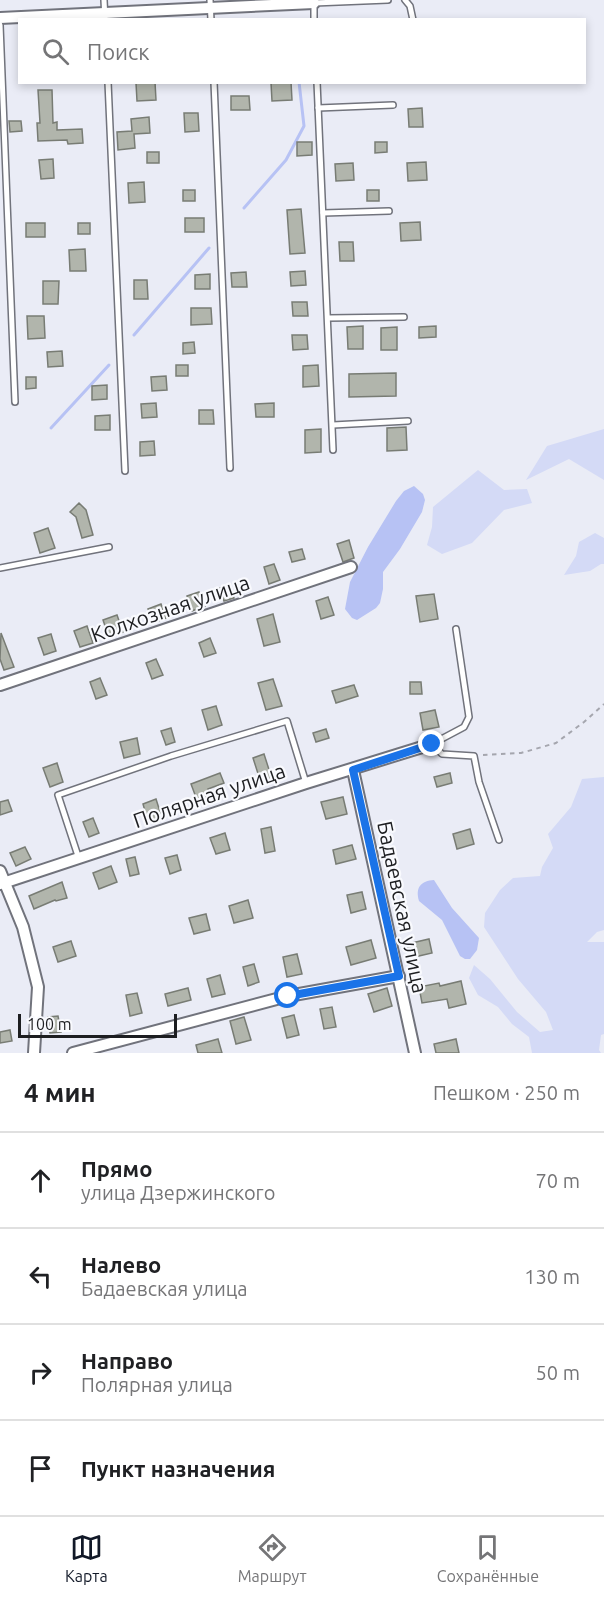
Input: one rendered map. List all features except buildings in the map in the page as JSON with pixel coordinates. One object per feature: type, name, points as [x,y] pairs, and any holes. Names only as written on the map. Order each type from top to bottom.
[{"type":"street","points":[[0,18],[105,16],[314,2]]},
{"type":"street","name":"Колхозная улица","points":[[0,685],[351,567]]},
{"type":"street","name":"Полярная улица","points":[[2,883],[432,744]]},
{"type":"street","name":"Бадаевская улица","points":[[353,770],[415,1053]]},
{"type":"street","points":[[0,871],[2,883],[23,927],[38,987],[34,1053]]},
{"type":"street","points":[[73,1053],[288,996],[399,976]]},
{"type":"lane","points":[[104,0],[105,16]]},
{"type":"lane","points":[[314,18],[314,2],[388,0]]},
{"type":"lane","points":[[405,0],[409,3],[413,18]]},
{"type":"lane","points":[[0,25],[15,402]]},
{"type":"lane","points":[[108,84],[125,471]]},
{"type":"lane","points":[[214,84],[230,468]]},
{"type":"lane","points":[[317,84],[333,450]]},
{"type":"lane","points":[[318,108],[393,105]]},
{"type":"lane","points":[[323,213],[389,211]]},
{"type":"lane","points":[[328,318],[404,316]]},
{"type":"lane","points":[[333,425],[408,421]]},
{"type":"lane","points":[[0,568],[109,547]]},
{"type":"lane","points":[[456,629],[469,717],[464,727],[432,744],[442,754],[474,756],[479,782],[499,840]]},
{"type":"lane","points":[[79,859],[58,795],[171,756],[287,721],[306,783]]},
{"type":"path","points":[[474,756],[521,753],[555,743],[604,704]]},
{"type":"shaded area","points":[[604,429],[604,480],[569,459],[526,480],[547,446]]},
{"type":"shaded area","points":[[478,470],[504,490],[527,489],[532,503],[504,510],[472,543],[442,554],[427,545],[432,527],[433,507]]},
{"type":"shaded area","points":[[595,533],[604,538],[604,564],[590,571],[564,575],[576,556],[579,542]]},
{"type":"shaded area","points":[[604,777],[604,930],[597,932],[587,942],[604,942],[604,1034],[601,1035],[599,1050],[601,1053],[532,1053],[529,1037],[512,1024],[498,1007],[478,995],[469,978],[474,965],[490,979],[517,1012],[540,1032],[553,1030],[546,1012],[518,979],[484,927],[485,913],[500,890],[513,878],[540,876],[542,867],[553,848],[548,834],[571,807],[582,779]]},
{"type":"water","points":[[414,486],[423,494],[425,500],[422,512],[383,572],[380,603],[357,620],[352,618],[345,609],[350,582],[396,501],[404,491]]},
{"type":"water","points":[[434,880],[452,908],[479,938],[477,950],[470,959],[460,956],[442,920],[419,901],[418,892],[422,883]]},
{"type":"waterway","points":[[244,208],[286,160],[304,126],[299,84]]},
{"type":"waterway","points":[[134,335],[209,248]]},
{"type":"waterway","points":[[51,428],[109,365]]},
{"type":"route","points":[[288,996],[399,976],[353,770],[432,744]]}]
